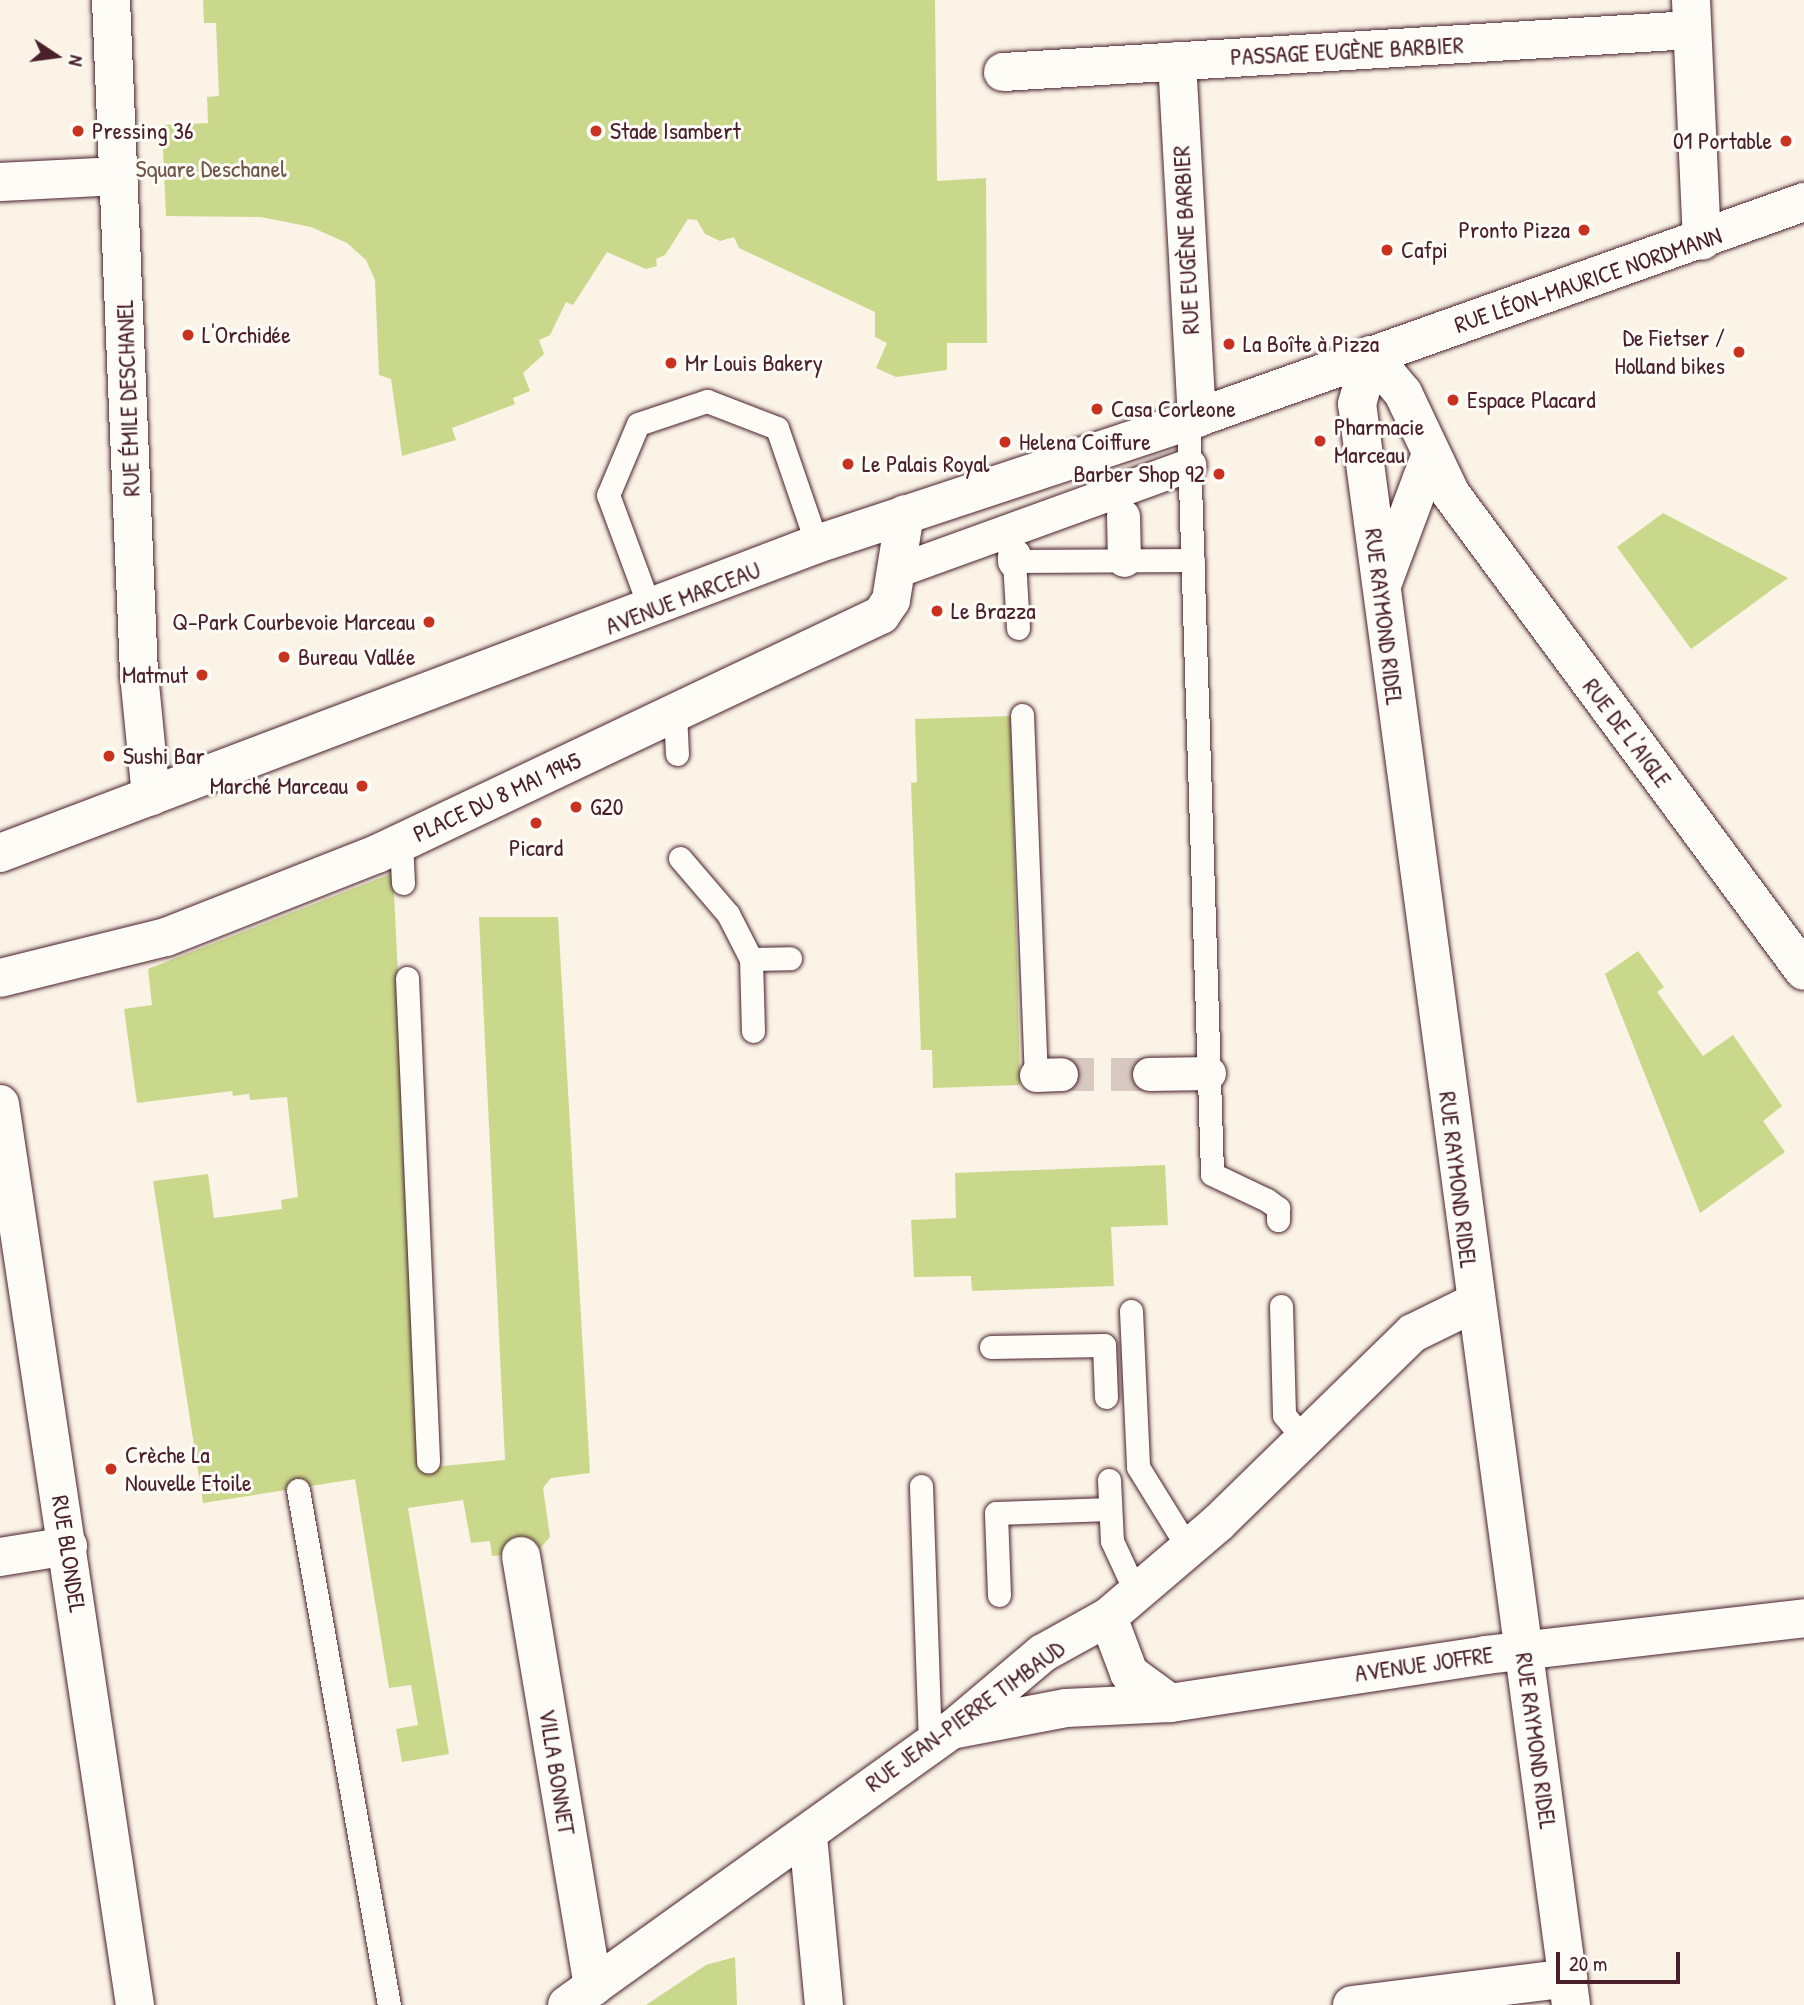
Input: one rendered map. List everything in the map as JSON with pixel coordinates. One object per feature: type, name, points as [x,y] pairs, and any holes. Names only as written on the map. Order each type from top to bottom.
[{"type":"street","name":"RUE ÉMILE DESCHANEL","points":[[111,0],[139,674],[151,796]]},
{"type":"street","points":[[1691,15],[1702,241]]},
{"type":"street","name":"PASSAGE EUGÈNE BARBIER","points":[[1003,72],[1177,61],[1691,15]]},
{"type":"street","name":"RUE EUGÈNE BARBIER","points":[[1177,61],[1192,420]]},
{"type":"street","points":[[0,182],[119,176]]},
{"type":"street","name":"RUE LÉON-MAURICE NORDMANN","points":[[1371,355],[1702,241],[1804,202]]},
{"type":"street","name":"AVENUE MARCEAU","points":[[0,853],[651,611],[817,544],[1192,420],[1371,355]]},
{"type":"street","name":"RUE RAYMOND RIDEL","points":[[1371,355],[1357,404],[1474,1303],[1569,1992]]},
{"type":"street","name":"RUE DE L'AIGLE","points":[[1371,355],[1403,393],[1434,476],[1804,971]]},
{"type":"street","points":[[1364,455],[1434,476],[1380,590]]},
{"type":"street","points":[[896,571],[1013,546],[1123,502],[1189,465]]},
{"type":"street","points":[[1123,502],[1124,561]]},
{"type":"street","name":"PLACE DU 8 MAI 1945","points":[[0,978],[166,937],[401,842],[881,615],[896,571],[905,514]]},
{"type":"street","points":[[1149,1074],[1209,1073]]},
{"type":"street","name":"RUE BLONDEL","points":[[0,1104],[135,2005]]},
{"type":"street","name":"RUE JEAN-PIERRE TIMBAUD","points":[[593,1995],[942,1736],[1043,1653],[1119,1617],[1413,1333],[1474,1303]]},
{"type":"street","points":[[0,1557],[68,1546]]},
{"type":"street","name":"VILLA BONNET","points":[[521,1556],[593,1995]]},
{"type":"street","points":[[1119,1617],[1139,1684],[1170,1703]]},
{"type":"street","name":"RUE JEAN-PIERRE TIMBAUD","points":[[1066,1709],[1095,1688],[1119,1617]]},
{"type":"street","name":"AVENUE JOFFRE","points":[[942,1736],[1066,1709],[1170,1703],[1523,1650],[1804,1619]]},
{"type":"street","points":[[808,1836],[824,2005]]},
{"type":"street","points":[[1352,2005],[1569,1992]]},
{"type":"lane","points":[[651,611],[608,495],[638,424],[707,401],[777,428],[817,544]]},
{"type":"lane","points":[[1192,420],[1189,465],[1212,1174],[1267,1200],[1278,1208],[1278,1220]]},
{"type":"lane","points":[[1017,628],[1013,546],[1124,561],[1193,560]]},
{"type":"lane","points":[[675,713],[677,754]]},
{"type":"lane","points":[[1022,715],[1049,1075]]},
{"type":"lane","points":[[401,842],[403,883]]},
{"type":"lane","points":[[680,858],[728,914],[751,959],[753,1031]]},
{"type":"lane","points":[[751,959],[790,958]]},
{"type":"lane","points":[[407,978],[428,1462]]},
{"type":"lane","points":[[1281,1306],[1284,1415],[1304,1439]]},
{"type":"lane","points":[[1131,1311],[1138,1467],[1188,1548]]},
{"type":"lane","points":[[991,1347],[1104,1345],[1106,1397]]},
{"type":"lane","points":[[1109,1480],[1119,1617]]},
{"type":"lane","points":[[922,1486],[942,1736]]},
{"type":"lane","points":[[298,1490],[389,2005]]},
{"type":"lane","points":[[999,1595],[996,1513],[1110,1509]]},
{"type":"green space","name":"Stade Isambert","points":[[203,0],[935,0],[937,181],[986,178],[987,343],[947,343],[947,370],[896,377],[876,368],[887,343],[875,337],[875,312],[739,248],[734,237],[720,241],[705,234],[697,220],[688,219],[665,255],[656,259],[657,266],[646,269],[607,252],[573,305],[566,302],[550,335],[539,340],[544,354],[523,373],[530,391],[513,398],[515,404],[452,428],[456,440],[402,456],[391,379],[379,375],[375,280],[366,260],[347,243],[311,227],[261,217],[166,216],[162,125],[208,123],[207,97],[219,96],[216,23],[204,23]]},
{"type":"green space","points":[[1663,513],[1788,578],[1691,649],[1617,547]]},
{"type":"green space","points":[[1011,716],[1020,1085],[933,1088],[932,1050],[921,1050],[911,783],[917,782],[915,719]]},
{"type":"green space","points":[[393,873],[422,1468],[505,1460],[479,917],[558,917],[590,1473],[551,1478],[543,1488],[550,1537],[537,1552],[492,1556],[490,1541],[471,1543],[463,1500],[408,1508],[449,1754],[402,1762],[396,1729],[418,1725],[411,1685],[389,1688],[355,1479],[203,1503],[153,1181],[208,1174],[214,1218],[282,1209],[281,1200],[298,1197],[287,1097],[250,1100],[249,1094],[233,1096],[232,1091],[137,1103],[124,1009],[152,1005],[148,969]]},
{"type":"green space","points":[[1638,951],[1664,987],[1657,992],[1703,1056],[1733,1035],[1782,1106],[1763,1121],[1785,1152],[1700,1213],[1605,974]]},
{"type":"green space","points":[[1165,1165],[1168,1225],[1111,1227],[1114,1286],[972,1291],[971,1276],[914,1277],[911,1220],[956,1218],[955,1173]]},
{"type":"green space","points":[[735,1957],[737,2005],[646,2005],[706,1965]]},
{"type":"tunnel","points":[[1061,1074],[1149,1074]]},
{"type":"place","name":"Pressing 36","points":[[78,131]]},
{"type":"place","name":"Stade Isambert","points":[[596,131]]},
{"type":"place","name":"01 Portable","points":[[1786,141]]},
{"type":"place","name":"Pronto Pizza","points":[[1584,230]]},
{"type":"place","name":"Cafpi","points":[[1387,250]]},
{"type":"place","name":"L'Orchidée","points":[[188,335]]},
{"type":"place","name":"La Boîte à Pizza","points":[[1229,344]]},
{"type":"place","name":"De Fietser / Holland bikes","points":[[1739,352]]},
{"type":"place","name":"Mr Louis Bakery","points":[[671,363]]},
{"type":"place","name":"Espace Placard","points":[[1453,400]]},
{"type":"place","name":"Casa Corleone","points":[[1097,409]]},
{"type":"place","name":"Pharmacie Marceau","points":[[1320,441]]},
{"type":"place","name":"Helena Coiffure","points":[[1005,442]]},
{"type":"place","name":"Le Palais Royal","points":[[848,464]]},
{"type":"place","name":"Barber Shop 92","points":[[1219,474]]},
{"type":"place","name":"Le Brazza","points":[[937,611]]},
{"type":"place","name":"Q-Park Courbevoie Marceau","points":[[429,622]]},
{"type":"place","name":"Bureau Vallée","points":[[284,657]]},
{"type":"place","name":"Matmut","points":[[202,675]]},
{"type":"place","name":"Sushi Bar","points":[[109,756]]},
{"type":"place","name":"Marché Marceau","points":[[362,786]]},
{"type":"place","name":"G20","points":[[576,807]]},
{"type":"place","name":"Picard","points":[[536,823]]},
{"type":"place","name":"Crèche La Nouvelle Etoile","points":[[111,1469]]},
{"type":"park label","name":"Square Deschanel","points":[[211,169]]}]
